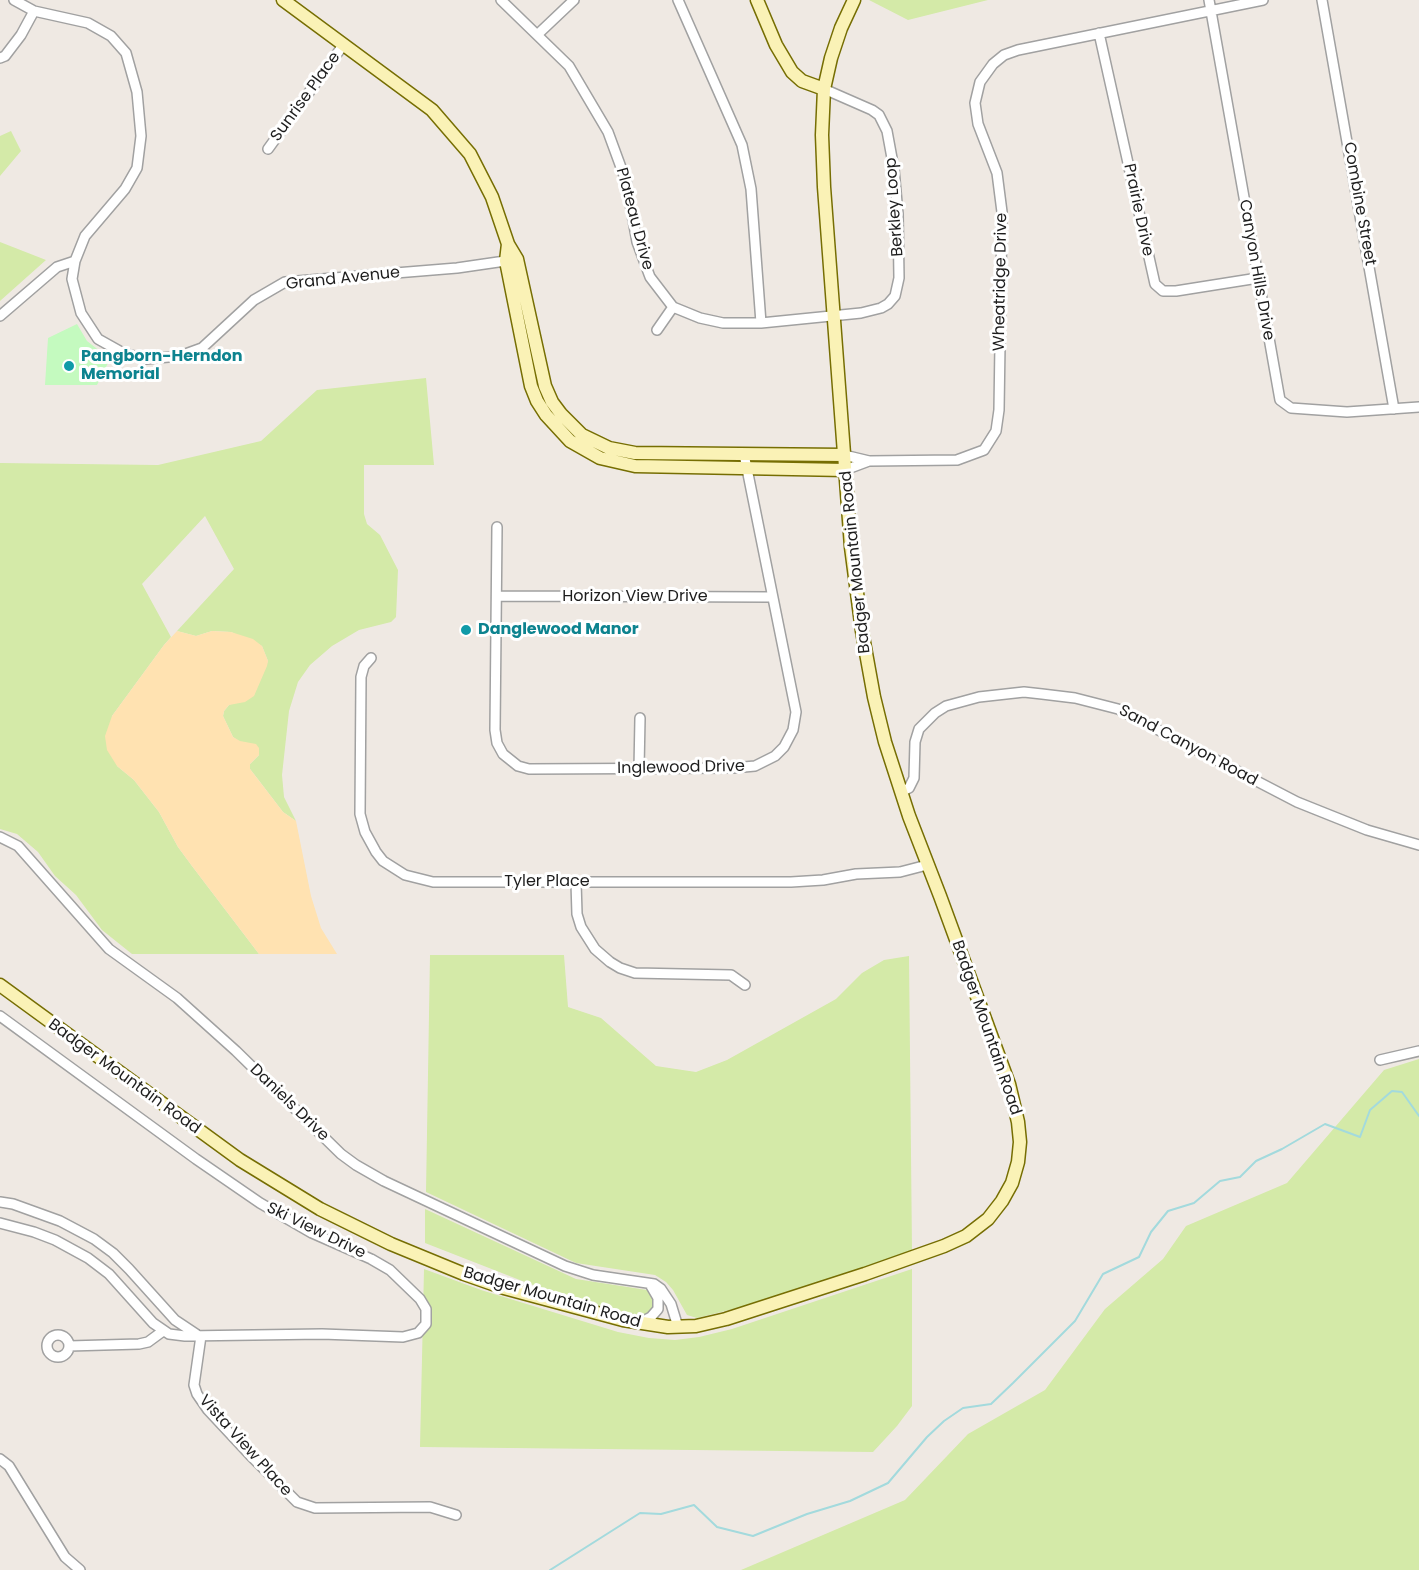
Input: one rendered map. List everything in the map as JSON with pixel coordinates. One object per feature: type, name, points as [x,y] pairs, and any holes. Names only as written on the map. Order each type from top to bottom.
[{"type":"main road","points":[[283,0],[406,88],[432,110],[470,154],[492,197],[508,244],[531,386],[546,415],[570,441],[600,458],[635,466],[845,470]]},
{"type":"main road","points":[[757,0],[776,45],[792,72],[802,81],[824,89]]},
{"type":"main road","name":"Badger Mountain Road","points":[[0,985],[240,1160],[290,1192],[336,1217],[391,1244],[464,1274],[504,1288],[638,1324],[678,1327],[713,1323],[770,1306],[944,1246],[966,1236],[988,1219],[1012,1183],[1018,1162],[1020,1142],[1014,1103],[901,792],[879,719],[861,631],[851,547],[822,135],[824,89],[841,28],[854,0]]},
{"type":"main road","points":[[511,260],[545,386],[552,402],[571,426],[593,442],[623,452],[656,454],[844,455]]},
{"type":"street","name":"Grand Avenue","points":[[14,0],[34,11],[88,23],[111,36],[126,53],[137,92],[141,136],[136,168],[125,189],[85,236],[75,261],[72,279],[81,313],[98,339],[123,353],[146,359],[180,356],[202,348],[254,300],[285,282],[457,268],[511,260]]},
{"type":"street","name":"Plateau Drive","points":[[501,0],[569,66],[609,132],[626,181],[637,242],[650,277],[673,307]]},
{"type":"street","points":[[537,35],[574,0]]},
{"type":"street","points":[[678,0],[742,145],[751,189],[761,323]]},
{"type":"street","points":[[1210,5],[1263,0]]},
{"type":"street","name":"Combine Street","points":[[1322,0],[1394,409]]},
{"type":"street","name":"Wheatridge Drive","points":[[844,455],[869,461],[957,460],[984,450],[996,432],[999,410],[1002,212],[997,173],[976,117],[976,96],[984,75],[998,59],[1018,50],[1099,33],[1210,5]]},
{"type":"street","name":"Canyon Hills Drive","points":[[1210,5],[1278,396],[1285,405],[1295,409],[1347,412],[1419,407]]},
{"type":"street","points":[[0,58],[5,56],[21,35],[34,11]]},
{"type":"street","name":"Prairie Drive","points":[[1099,33],[1155,284],[1163,291],[1176,291],[1258,278]]},
{"type":"street","name":"Sunrise Place","points":[[268,149],[344,44]]},
{"type":"street","name":"Berkley Loop","points":[[824,89],[872,110],[884,122],[894,169],[898,214],[899,278],[895,296],[888,304],[873,311],[834,316]]},
{"type":"street","points":[[0,316],[57,267],[75,261]]},
{"type":"street","points":[[657,330],[673,307],[700,318],[723,323],[761,323],[834,316]]},
{"type":"street","name":"Inglewood Drive","points":[[497,527],[495,730],[497,743],[503,754],[518,766],[529,769],[755,766],[775,756],[784,747],[793,730],[796,711],[744,454]]},
{"type":"street","name":"Wheatridge Drive","points":[[845,470],[869,461]]},
{"type":"street","name":"Horizon View Drive","points":[[497,596],[772,597]]},
{"type":"street","name":"Tyler Place","points":[[371,658],[364,666],[361,677],[360,814],[369,842],[383,861],[405,875],[433,882],[805,881],[856,874],[900,872],[927,865]]},
{"type":"street","name":"Sand Canyon Road","points":[[901,792],[909,788],[914,778],[916,737],[922,725],[935,713],[946,706],[979,697],[1024,692],[1075,698],[1118,709],[1297,802],[1367,831],[1419,845]]},
{"type":"street","points":[[639,769],[640,717]]},
{"type":"street","name":"Daniels Drive","points":[[0,837],[12,841],[25,853],[109,949],[177,998],[230,1045],[341,1154],[356,1165],[384,1181],[565,1266],[593,1275],[654,1284],[661,1289],[670,1304],[678,1327]]},
{"type":"street","points":[[576,882],[577,914],[580,927],[594,949],[615,965],[635,973],[731,975],[745,985]]},
{"type":"street","name":"Ski View Drive","points":[[0,1016],[260,1203],[312,1233],[364,1255],[390,1270],[415,1293],[427,1315],[424,1328],[409,1336],[333,1334],[201,1336],[177,1335],[163,1331]]},
{"type":"street","points":[[1380,1060],[1419,1050]]},
{"type":"street","points":[[0,1202],[13,1204],[60,1221],[94,1239],[129,1269],[175,1320],[201,1336]]},
{"type":"street","points":[[0,1223],[55,1240],[88,1258],[109,1274],[163,1331],[148,1342],[139,1344],[69,1346]]},
{"type":"street","points":[[635,1280],[654,1288],[659,1304],[658,1310],[651,1317],[638,1324]]},
{"type":"street","name":"Vista View Place","points":[[201,1336],[194,1385],[197,1395],[250,1455],[297,1502],[315,1508],[430,1507],[456,1515]]},
{"type":"street","points":[[0,1459],[9,1466],[65,1557],[80,1570]]},
{"type":"green space","points":[[869,0],[988,0],[908,20]]},
{"type":"green space","points":[[11,131],[21,151],[0,176],[0,136]]},
{"type":"green space","points":[[0,242],[46,260],[0,301]]},
{"type":"green space","points":[[77,324],[87,341],[110,359],[97,385],[45,385],[48,338]]},
{"type":"green space","points":[[426,378],[434,465],[364,465],[364,514],[367,524],[380,535],[398,570],[396,617],[391,622],[359,630],[332,646],[310,665],[298,682],[289,711],[282,775],[284,797],[296,821],[283,812],[250,769],[250,764],[259,755],[233,737],[223,716],[229,705],[254,695],[268,661],[262,646],[231,632],[212,631],[196,636],[177,631],[234,569],[205,516],[142,584],[171,637],[112,716],[117,766],[134,780],[159,812],[178,847],[259,954],[132,954],[102,930],[76,895],[55,876],[38,852],[17,834],[0,829],[0,463],[158,465],[261,441],[317,390]]},
{"type":"green space","points":[[430,955],[564,955],[568,1007],[601,1018],[656,1066],[696,1072],[727,1060],[836,999],[862,973],[884,960],[909,956],[912,1251],[757,1303],[697,1318],[687,1315],[673,1290],[655,1275],[576,1263],[426,1192]]},
{"type":"green space","points":[[1419,1059],[1419,1570],[741,1570],[905,1500],[968,1434],[1045,1390],[1105,1309],[1163,1259],[1186,1226],[1287,1183],[1384,1070]]},
{"type":"green space","points":[[425,1209],[576,1279],[647,1290],[653,1294],[654,1306],[646,1315],[619,1312],[530,1284],[425,1243]]},
{"type":"green space","points":[[424,1269],[481,1290],[618,1332],[675,1340],[732,1329],[912,1269],[912,1406],[873,1452],[420,1447]]},
{"type":"sand","points":[[177,631],[196,636],[212,631],[231,632],[253,639],[262,646],[268,661],[254,696],[245,702],[229,705],[223,716],[233,737],[256,744],[259,748],[259,755],[250,764],[250,769],[283,812],[296,821],[311,896],[321,928],[337,954],[259,954],[178,847],[159,812],[134,780],[117,766],[107,750],[105,736],[112,716],[164,645]]},
{"type":"waterway","points":[[550,1570],[640,1513],[661,1514],[694,1505],[717,1527],[753,1536],[807,1514],[850,1501],[888,1483],[927,1437],[944,1421],[963,1408],[991,1404],[1013,1383],[1075,1321],[1103,1274],[1139,1257],[1151,1232],[1168,1211],[1194,1203],[1220,1181],[1240,1177],[1256,1161],[1325,1124],[1360,1137],[1370,1110],[1392,1091],[1402,1092],[1419,1116]]},
{"type":"place","name":"Pangborn-Herndon Memorial","points":[[69,366]]},
{"type":"place","name":"Danglewood Manor","points":[[466,630]]}]
